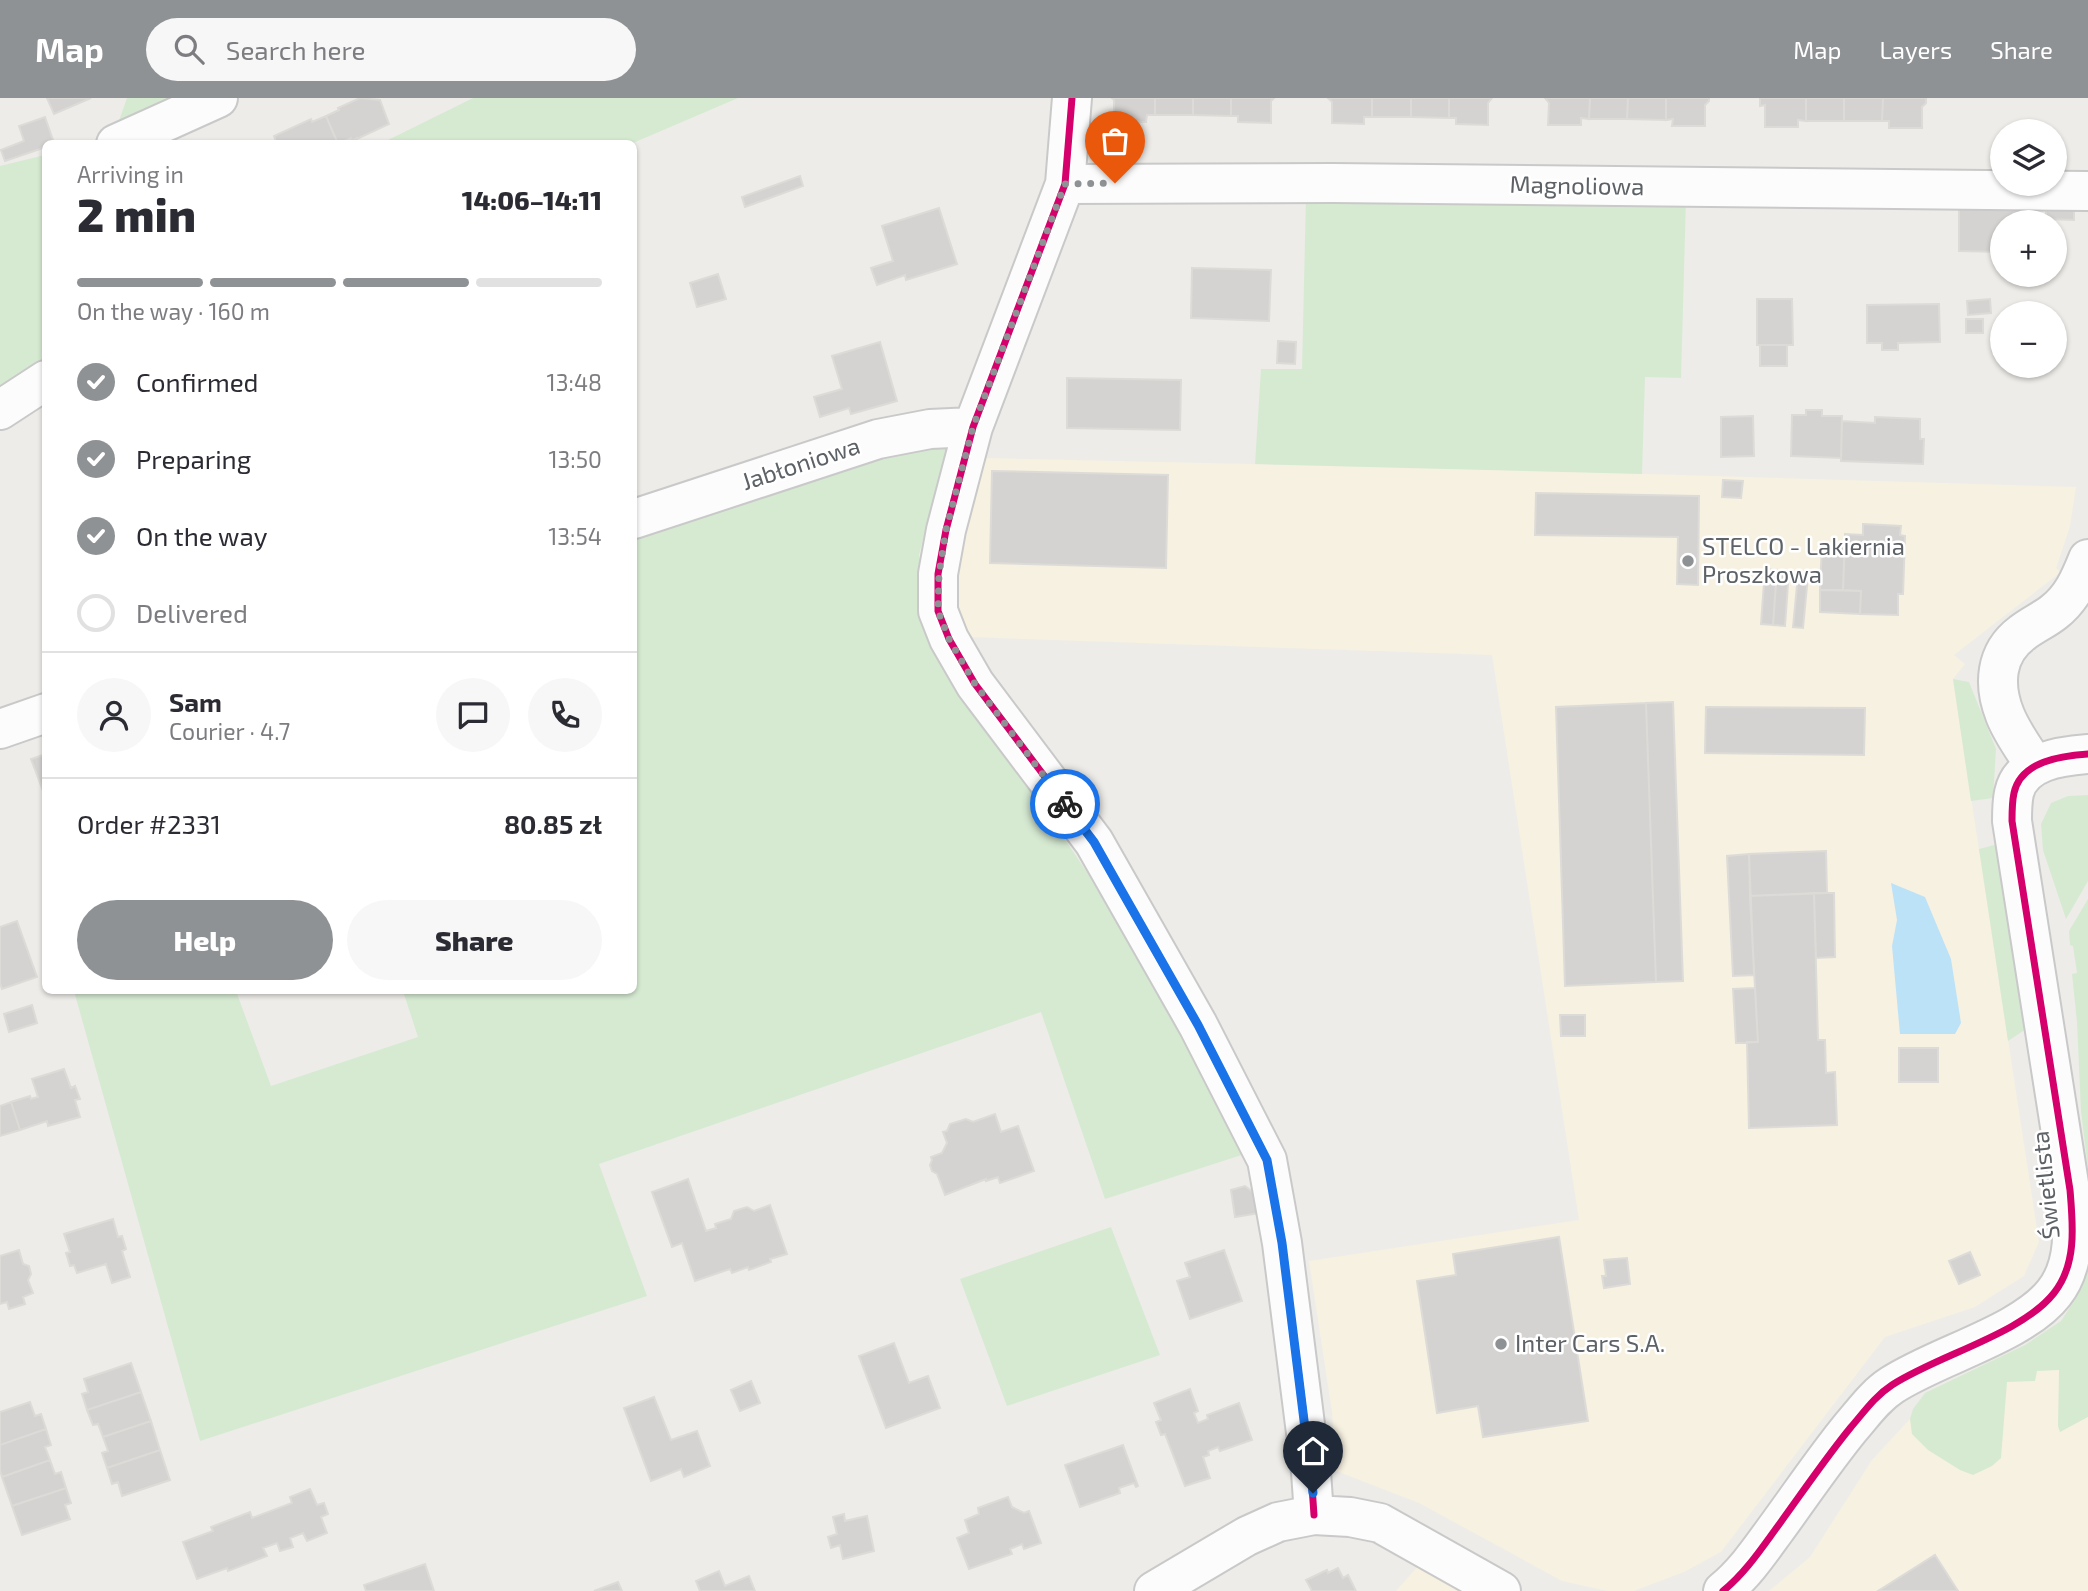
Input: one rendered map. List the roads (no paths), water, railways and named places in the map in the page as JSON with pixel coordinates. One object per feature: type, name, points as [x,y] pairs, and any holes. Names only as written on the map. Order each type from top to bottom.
[{"type":"street","points":[[125,140],[218,98]]},
{"type":"street","points":[[1072,98],[1065,184],[973,427],[946,530],[939,574],[938,611],[949,639],[975,684],[1094,842],[1198,1025],[1267,1160],[1282,1243],[1314,1515]]},
{"type":"street","name":"Magnoliowa","points":[[1065,184],[1333,183],[2088,191]]},
{"type":"street","points":[[0,410],[42,383]]},
{"type":"street","name":"Jabłoniowa","points":[[637,518],[878,439],[930,429],[973,427]]},
{"type":"street","points":[[2088,558],[2074,591],[2064,603],[2021,633],[2006,648],[2001,657],[1997,680],[1998,695],[2006,718],[2035,766],[2054,758],[2088,754]]},
{"type":"street","points":[[0,729],[42,714]]},
{"type":"street","name":"Świetlista","points":[[1723,1591],[1750,1564],[1839,1442],[1876,1397],[1914,1372],[2024,1319],[2043,1305],[2063,1279],[2073,1232],[2070,1190],[2012,821],[2017,782],[2035,766]]},
{"type":"street","points":[[1154,1591],[1247,1536],[1278,1522],[1314,1515],[1350,1517],[1380,1523],[1501,1591]]},
{"type":"water","points":[[1891,883],[1925,897],[1951,959],[1961,1023],[1955,1034],[1900,1034],[1892,946],[1897,920]]},
{"type":"place","name":"STELCO - Lakiernia Proszkowa","points":[[1688,561]]},
{"type":"place","name":"Inter Cars S.A.","points":[[1501,1344]]}]
